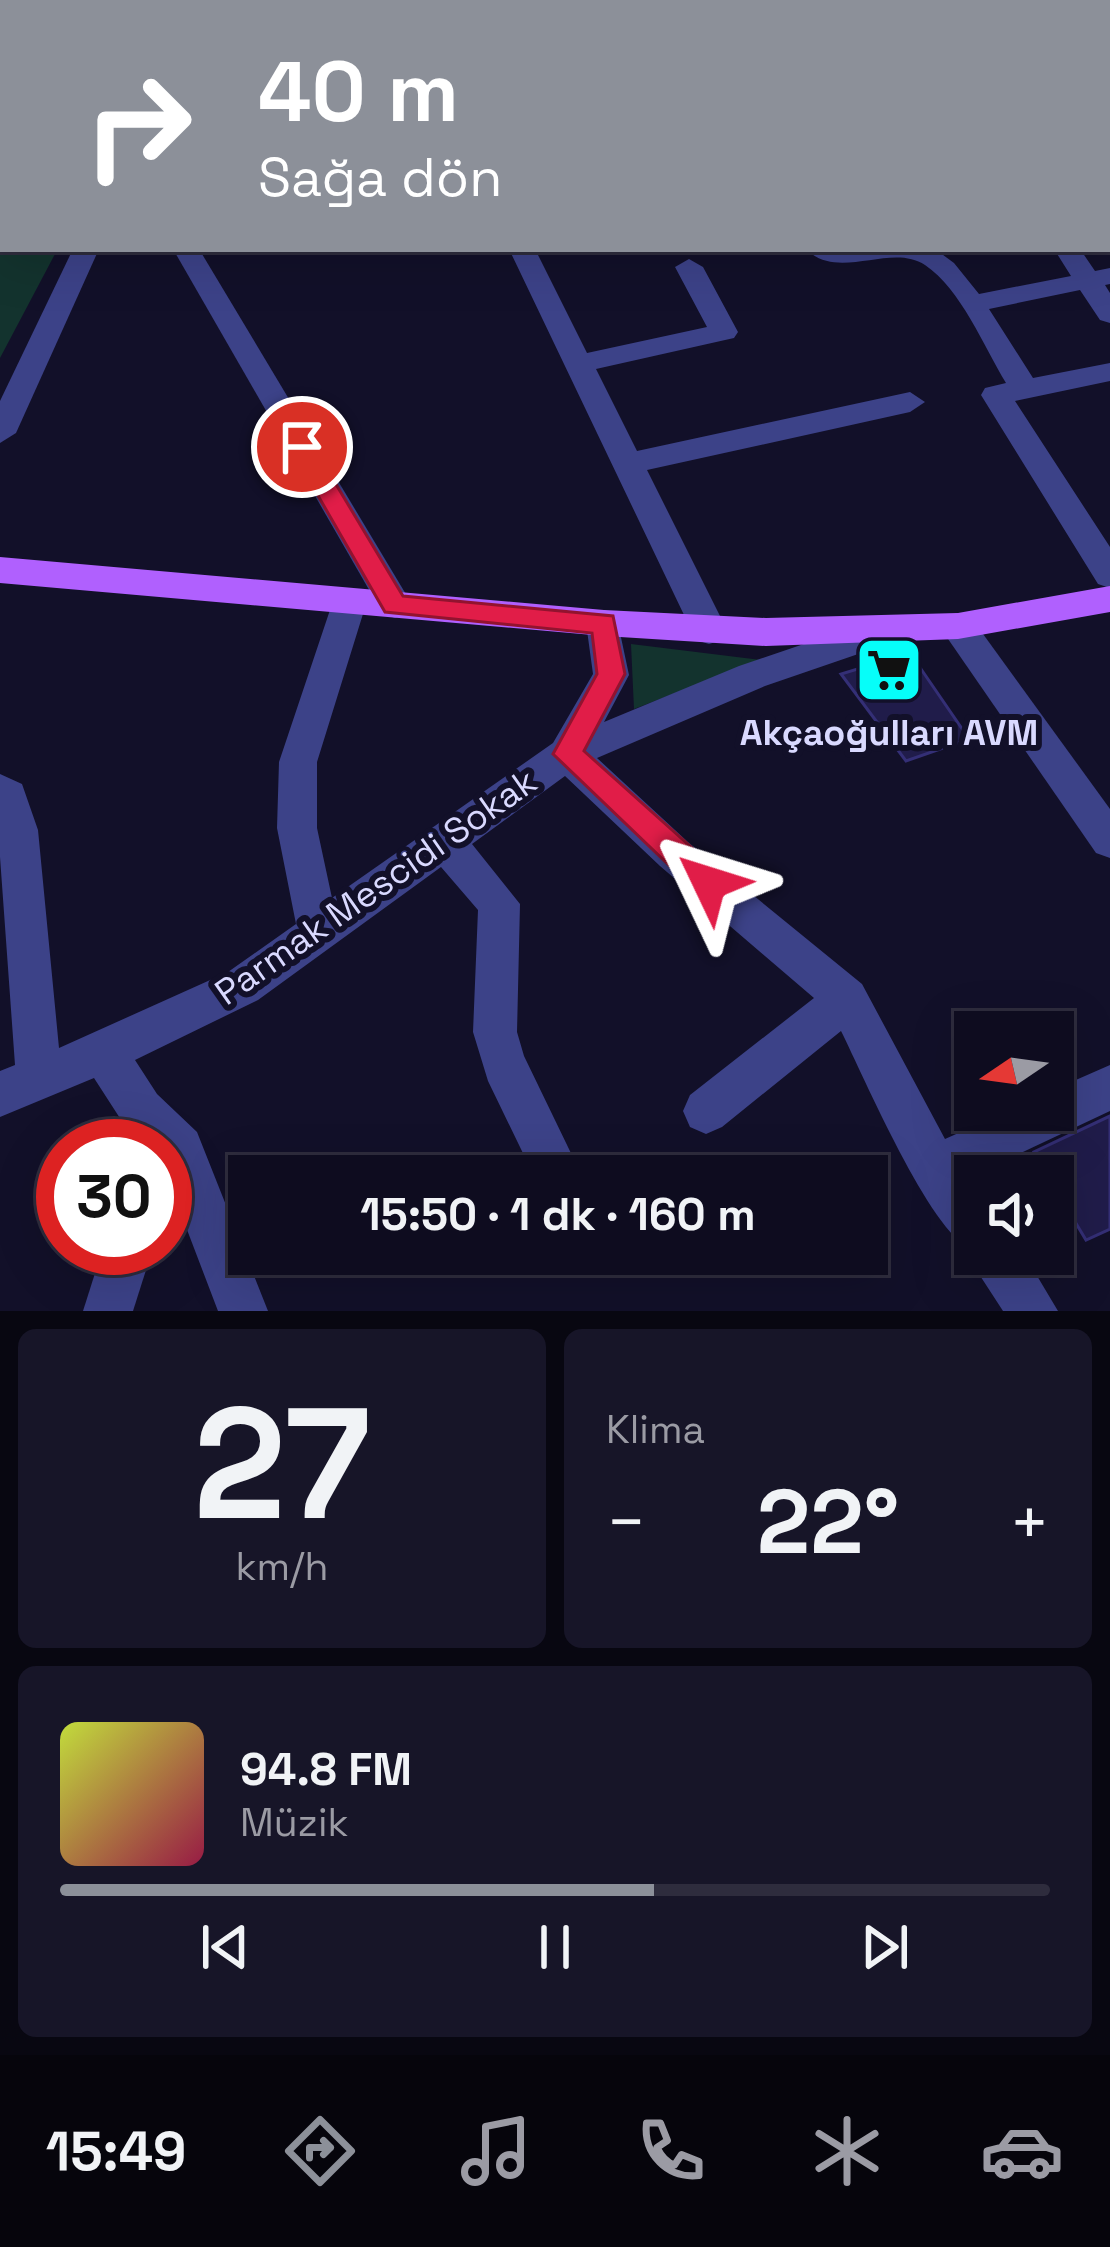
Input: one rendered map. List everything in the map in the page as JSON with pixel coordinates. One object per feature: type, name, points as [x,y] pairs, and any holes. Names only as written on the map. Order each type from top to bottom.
[{"type":"main road","points":[[0,570],[709,630],[958,626],[1110,599]]},
{"type":"street","points":[[0,433],[85,252]]},
{"type":"street","points":[[188,252],[395,605]]},
{"type":"street","points":[[523,252],[709,630]]},
{"type":"street","points":[[826,252],[833,256],[914,253],[933,258],[972,304],[1025,389]]},
{"type":"street","points":[[1070,252],[1101,279],[1110,314]]},
{"type":"street","points":[[578,364],[724,332],[688,267]]},
{"type":"street","points":[[972,304],[1101,279]]},
{"type":"street","points":[[1110,372],[996,395],[1110,575]]},
{"type":"street","points":[[627,464],[910,403]]},
{"type":"street","points":[[319,935],[296,828],[298,762],[350,602]]},
{"type":"street","points":[[604,623],[611,674],[568,754],[674,854],[847,999],[954,1196]]},
{"type":"street","points":[[958,626],[1110,841]]},
{"type":"street","name":"Parmak Mescidi Sokak","points":[[19,1087],[243,986],[568,754],[752,676],[886,630]]},
{"type":"street","points":[[0,790],[8,796],[18,830],[19,1087]]},
{"type":"street","points":[[446,844],[499,904],[495,1032],[504,1065],[549,1155]]},
{"type":"street","points":[[706,1111],[847,999]]},
{"type":"street","points":[[103,1052],[136,1119]]},
{"type":"street","points":[[935,1168],[1110,1088]]},
{"type":"street","points":[[192,1179],[243,1311]]},
{"type":"street","points":[[108,1311],[119,1275]]},
{"type":"street","points":[[1008,1275],[1033,1311]]},
{"type":"green space","points":[[0,252],[54,252],[55,254],[0,358]]},
{"type":"green space","points":[[631,644],[761,660],[634,709]]},
{"type":"building","points":[[910,653],[969,739],[906,761],[841,674]]},
{"type":"building","points":[[1110,1116],[1110,1229],[1086,1240],[1074,1220],[1074,1155],[1034,1152]]},
{"type":"place","name":"Akçaoğulları AVM","points":[[889,670]]},
{"type":"route","points":[[302,447],[395,605],[604,623],[611,674],[568,754],[709,883]]}]
